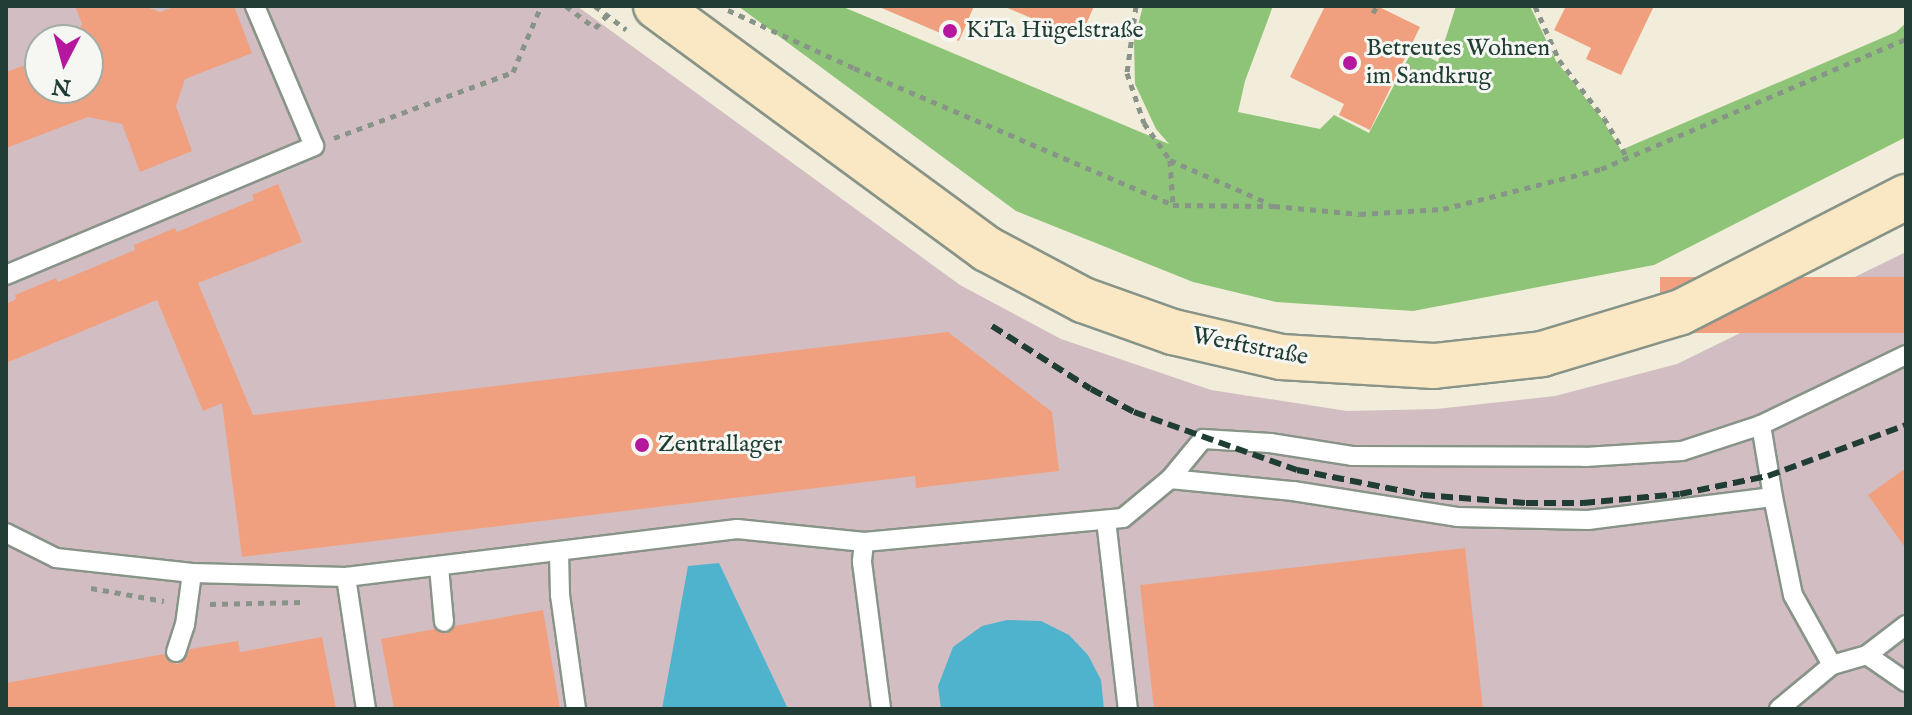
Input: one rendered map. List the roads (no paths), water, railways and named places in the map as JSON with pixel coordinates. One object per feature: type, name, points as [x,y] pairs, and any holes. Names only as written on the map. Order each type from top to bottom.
[{"type":"main road","name":"Werftstraße","points":[[642,18],[987,249],[1083,300],[1173,332],[1281,357],[1434,366],[1542,354],[1681,312],[1906,197]]},
{"type":"lane","points":[[6,275],[314,146],[255,6]]},
{"type":"lane","points":[[6,533],[56,558],[192,573],[346,577],[737,529],[864,542],[1106,520],[1123,518],[1170,479],[1203,439],[1270,443],[1352,456],[1585,457],[1682,451],[1761,425],[1906,355]]},
{"type":"lane","points":[[1761,425],[1793,595],[1832,665]]},
{"type":"lane","points":[[1170,479],[1293,491],[1457,517],[1588,520],[1773,497]]},
{"type":"lane","points":[[1106,520],[1128,709]]},
{"type":"lane","points":[[864,542],[862,562],[881,709]]},
{"type":"lane","points":[[559,553],[560,595],[576,709]]},
{"type":"lane","points":[[439,567],[444,622]]},
{"type":"lane","points":[[176,652],[185,625],[192,573]]},
{"type":"lane","points":[[346,577],[366,709]]},
{"type":"lane","points":[[1779,709],[1832,665],[1867,655],[1906,625]]},
{"type":"lane","points":[[1867,655],[1906,682]]},
{"type":"water","points":[[719,563],[788,709],[662,709],[688,566]]},
{"type":"water","points":[[1007,620],[1041,621],[1069,635],[1088,655],[1101,680],[1104,709],[941,709],[938,686],[953,647],[982,626]]},
{"type":"railway","points":[[992,326],[1091,389],[1134,412],[1297,470],[1423,495],[1526,503],[1583,503],[1680,494],[1768,476],[1906,425]]},
{"type":"place","name":"KiTa Hügelstraße","points":[[950,31]]},
{"type":"place","name":"Betreutes Wohnen im Sandkrug","points":[[1350,63]]},
{"type":"place","name":"Zentrallager","points":[[642,445]]}]
